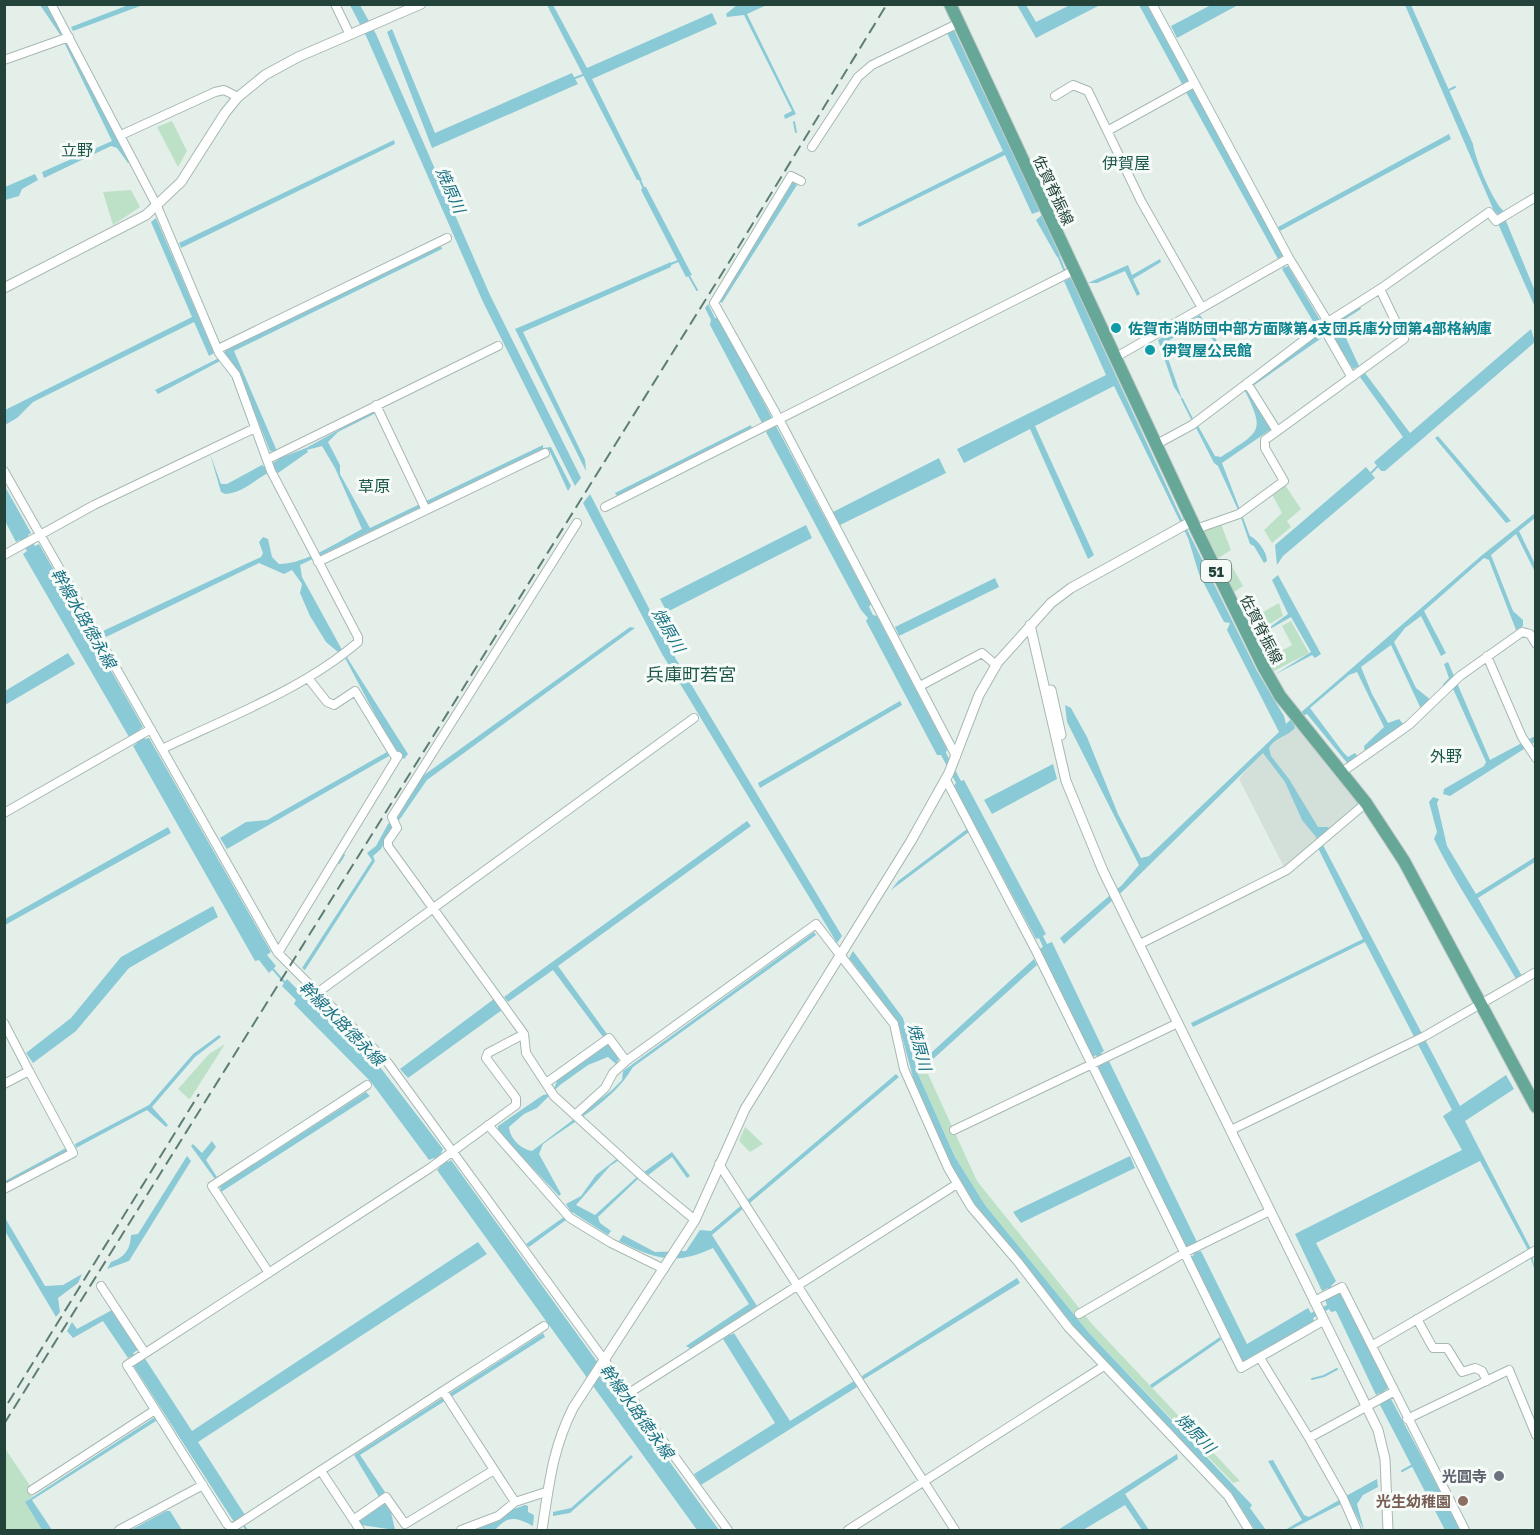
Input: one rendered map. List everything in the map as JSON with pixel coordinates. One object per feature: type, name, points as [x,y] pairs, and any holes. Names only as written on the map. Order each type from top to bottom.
[{"type":"main road","name":"佐賀脊振線","points":[[950,4],[1073,271],[1157,444],[1188,525],[1280,696],[1366,803],[1404,861],[1536,1107]]},
{"type":"street","points":[[51,4],[157,206],[221,355],[236,375],[255,428],[318,562],[358,637],[358,642],[344,654],[308,678],[162,749]]},
{"type":"street","points":[[335,4],[354,33]]},
{"type":"street","points":[[4,288],[114,234],[157,206],[181,182],[225,113],[238,97],[279,66],[421,4]]},
{"type":"street","points":[[1152,4],[1275,232],[1285,261],[1353,374]]},
{"type":"street","points":[[812,147],[858,77],[872,65],[959,23]]},
{"type":"street","points":[[4,60],[69,37]]},
{"type":"street","points":[[1108,130],[1194,83]]},
{"type":"street","points":[[1055,96],[1073,85],[1088,91],[1141,201],[1202,308]]},
{"type":"street","points":[[121,135],[215,92],[224,90],[238,97]]},
{"type":"street","points":[[801,181],[791,176],[714,303],[920,686],[955,759]]},
{"type":"street","points":[[1157,444],[1194,423],[1249,386],[1315,333],[1326,328],[1489,212],[1496,221],[1536,197]]},
{"type":"street","points":[[221,355],[447,238]]},
{"type":"street","points":[[1116,357],[1285,261]]},
{"type":"street","points":[[605,507],[1073,271]]},
{"type":"street","points":[[542,1530],[546,1492],[562,1430],[588,1383],[695,1220],[745,1109],[850,940],[947,776],[979,695],[996,665],[1030,625],[1071,588],[1188,525],[1241,513],[1284,481],[1263,443],[1277,430],[1404,339],[1380,289]]},
{"type":"street","points":[[272,461],[376,405],[498,346]]},
{"type":"street","points":[[1249,386],[1277,430]]},
{"type":"street","points":[[376,405],[424,506]]},
{"type":"street","points":[[4,555],[94,505],[255,428]]},
{"type":"street","points":[[318,562],[424,506],[545,453]]},
{"type":"street","points":[[4,471],[278,953],[388,1063],[728,1530]]},
{"type":"street","points":[[577,523],[417,777],[395,822],[388,846],[524,1035],[526,1053],[550,1090],[643,1177],[695,1220]]},
{"type":"street","points":[[1030,625],[1037,638],[1058,716],[1071,794],[1115,894],[1323,1321],[1371,1403],[1387,1477],[1388,1530]]},
{"type":"street","points":[[1342,772],[1409,724],[1460,676],[1522,632],[1530,634],[1536,644]]},
{"type":"street","points":[[920,686],[982,653],[996,665]]},
{"type":"street","points":[[1487,656],[1527,745],[1536,758]]},
{"type":"street","points":[[278,953],[397,761],[397,757],[355,691],[334,705],[327,702],[308,678]]},
{"type":"street","points":[[317,993],[694,718]]},
{"type":"street","points":[[4,813],[151,729]]},
{"type":"street","points":[[947,776],[1036,951],[1241,1368],[1323,1321]]},
{"type":"street","points":[[1140,944],[1287,870],[1366,803]]},
{"type":"street","points":[[578,1117],[605,1088],[613,1073],[626,1061],[816,924],[894,1024],[904,1069],[957,1184],[971,1208],[1018,1262],[1068,1327],[1228,1497],[1249,1530]]},
{"type":"street","points":[[1231,1130],[1425,1036],[1536,972]]},
{"type":"street","points":[[4,1023],[73,1153],[4,1189]]},
{"type":"street","points":[[954,1130],[1178,1023]]},
{"type":"street","points":[[524,1035],[488,1053],[486,1058],[517,1101],[446,1157],[127,1365],[227,1527],[232,1528],[544,1326]]},
{"type":"street","points":[[550,1090],[609,1038],[626,1061]]},
{"type":"street","points":[[4,1084],[27,1066]]},
{"type":"street","points":[[269,1273],[212,1186],[367,1085]]},
{"type":"street","points":[[488,1125],[568,1216],[611,1243],[664,1269]]},
{"type":"street","points":[[719,1164],[955,1530]]},
{"type":"street","points":[[629,1393],[957,1184]]},
{"type":"street","points":[[1079,1314],[1184,1253],[1270,1211]]},
{"type":"street","points":[[1373,1345],[1533,1251]]},
{"type":"street","points":[[101,1286],[139,1357]]},
{"type":"street","points":[[1314,1301],[1342,1287],[1373,1345],[1393,1392],[1465,1530]]},
{"type":"street","points":[[1418,1319],[1433,1348],[1447,1348],[1462,1372],[1475,1368],[1482,1371],[1487,1381]]},
{"type":"street","points":[[1260,1358],[1310,1438],[1358,1530]]},
{"type":"street","points":[[848,1530],[1104,1366]]},
{"type":"street","points":[[1407,1419],[1509,1370],[1536,1436]]},
{"type":"street","points":[[444,1392],[515,1502]]},
{"type":"street","points":[[1310,1438],[1393,1392]]},
{"type":"street","points":[[32,1490],[155,1410]]},
{"type":"street","points":[[321,1471],[356,1525],[387,1497],[405,1524],[494,1470]]},
{"type":"street","points":[[120,1530],[202,1485]]},
{"type":"street","points":[[461,1530],[498,1516],[515,1502],[546,1492]]},
{"type":"shaded area","points":[[1296,723],[1362,802],[1285,869],[1239,779],[1270,742]]},
{"type":"green space","points":[[172,121],[187,151],[178,167],[157,127]]},
{"type":"green space","points":[[131,190],[140,207],[113,225],[103,192]]},
{"type":"green space","points":[[1285,485],[1301,509],[1287,521],[1291,527],[1272,543],[1264,530],[1282,513],[1272,494]]},
{"type":"green space","points":[[1221,524],[1231,550],[1217,559],[1203,530]]},
{"type":"green space","points":[[1229,561],[1243,586],[1234,592],[1220,566]]},
{"type":"green space","points":[[1279,603],[1283,616],[1253,634],[1247,621]]},
{"type":"green space","points":[[1291,621],[1309,653],[1272,672],[1266,659],[1292,645],[1282,626]]},
{"type":"green space","points":[[225,1044],[189,1099],[178,1089],[209,1054]]},
{"type":"green space","points":[[918,1074],[928,1074],[977,1181],[1092,1324],[1240,1481],[1233,1483],[1089,1333],[985,1205],[955,1157]]},
{"type":"green space","points":[[745,1127],[763,1144],[750,1152],[739,1141]]},
{"type":"green space","points":[[4,1447],[31,1487],[33,1496],[25,1502],[42,1530],[7,1530],[5,1526]]},
{"type":"water","points":[[131,4],[143,5],[73,31],[71,27]]},
{"type":"water","points":[[40,5],[47,5],[130,162],[128,163],[117,148],[111,146],[44,178],[42,172],[112,141],[61,36]]},
{"type":"water","points":[[350,5],[360,5],[376,34],[490,295],[581,478],[575,486],[483,302],[367,38]]},
{"type":"water","points":[[547,5],[553,5],[587,68],[712,13],[717,24],[592,79],[642,180],[637,180]]},
{"type":"water","points":[[737,5],[767,5],[747,14],[796,114],[785,119],[784,115],[792,111],[744,15],[727,17],[726,14]]},
{"type":"water","points":[[1017,5],[1026,5],[1036,22],[1070,5],[1100,5],[1036,38]]},
{"type":"water","points":[[1139,5],[1147,5],[1189,81],[1182,84]]},
{"type":"water","points":[[1211,5],[1238,5],[1177,38],[1171,26]]},
{"type":"water","points":[[1405,5],[1411,5],[1473,144],[1486,181],[1496,201],[1505,212],[1502,215],[1503,221],[1506,221],[1535,291],[1535,307],[1499,226],[1499,215],[1494,211]]},
{"type":"water","points":[[392,29],[435,133],[572,73],[578,84],[432,148],[387,32]]},
{"type":"water","points":[[954,30],[1040,211],[1032,214],[1005,155],[859,227],[857,224],[1003,151],[947,33]]},
{"type":"water","points":[[1193,88],[1284,255],[1278,259],[1186,92]]},
{"type":"water","points":[[1449,134],[1451,139],[1280,231],[1278,227]]},
{"type":"water","points":[[394,140],[395,144],[181,248],[179,243]]},
{"type":"water","points":[[35,174],[38,180],[22,189],[19,196],[5,200],[5,187]]},
{"type":"water","points":[[793,182],[797,185],[722,303],[719,301]]},
{"type":"water","points":[[646,187],[692,275],[686,277],[641,190]]},
{"type":"water","points":[[1042,215],[1060,256],[1057,257],[1036,220]]},
{"type":"water","points":[[156,218],[214,353],[209,356],[194,322],[33,402],[17,418],[5,425],[5,410],[192,317],[151,222]]},
{"type":"water","points":[[441,246],[442,249],[234,351],[280,458],[306,448],[373,411],[376,413],[338,432],[328,442],[340,465],[340,474],[370,528],[543,445],[543,448],[551,447],[571,486],[568,491],[549,450],[543,449],[300,565],[302,577],[341,648],[408,754],[404,759],[394,750],[345,658],[326,642],[310,616],[300,593],[302,584],[292,570],[284,574],[259,563],[106,637],[103,631],[261,557],[263,553],[259,542],[263,537],[268,539],[272,557],[279,564],[310,556],[362,529],[335,468],[322,446],[307,450],[308,452],[278,473],[272,468],[267,471],[268,473],[242,489],[225,494],[221,492],[210,454],[221,484],[227,484],[262,465],[266,468],[279,459],[275,452],[270,451],[239,374],[222,360],[158,394],[155,390],[225,355],[225,350]]},
{"type":"water","points":[[1160,259],[1161,262],[1133,279],[1140,294],[1137,296],[1125,271],[1097,283],[1088,283],[1128,265],[1132,275]]},
{"type":"water","points":[[671,262],[671,267],[523,332],[585,460],[586,471],[515,329]]},
{"type":"water","points":[[1288,266],[1320,320],[1314,323],[1282,269]]},
{"type":"water","points":[[1071,278],[1178,511],[1257,671],[1284,716],[1286,724],[1292,718],[1295,728],[1272,744],[1269,748],[1271,756],[1289,779],[1318,827],[1328,827],[1330,830],[1321,837],[1324,847],[1460,1106],[1506,1075],[1514,1089],[1465,1121],[1531,1249],[1535,1271],[1528,1250],[1480,1161],[1316,1243],[1336,1281],[1331,1286],[1335,1294],[1341,1293],[1388,1388],[1384,1391],[1391,1399],[1461,1530],[1445,1530],[1380,1405],[1384,1401],[1380,1393],[1376,1395],[1336,1311],[1331,1312],[1329,1309],[1313,1318],[1314,1321],[1243,1362],[1191,1257],[1194,1255],[1189,1247],[1186,1249],[1098,1067],[1101,1064],[1096,1055],[1093,1057],[1039,949],[1043,947],[1039,938],[1036,939],[954,786],[956,783],[941,755],[937,755],[866,621],[868,618],[861,610],[766,432],[768,430],[764,422],[762,423],[710,325],[711,320],[705,308],[708,304],[715,318],[719,318],[772,418],[769,420],[773,427],[776,426],[871,604],[869,607],[873,615],[877,616],[947,749],[946,753],[961,781],[964,780],[1046,934],[1043,936],[1047,944],[1052,942],[1104,1051],[1101,1053],[1105,1063],[1109,1061],[1197,1242],[1193,1244],[1197,1252],[1201,1251],[1247,1344],[1308,1308],[1311,1313],[1327,1305],[1325,1299],[1333,1296],[1328,1288],[1322,1291],[1295,1234],[1462,1150],[1443,1116],[1452,1110],[1365,942],[1193,1027],[1191,1023],[1363,939],[1319,850],[1316,837],[1302,820],[1285,782],[1263,753],[1124,890],[1064,944],[1060,938],[1122,885],[1139,865],[1067,722],[1065,705],[1071,708],[1087,737],[1118,814],[1141,858],[1149,856],[1279,732],[1227,630],[1230,623],[1224,622],[1199,574],[1188,538],[1114,386],[1035,426],[1094,555],[1088,559],[1030,429],[964,463],[957,449],[1106,375],[1064,281]]},
{"type":"water","points":[[1360,306],[1361,309],[1339,323],[1359,366],[1353,369],[1328,328]]},
{"type":"water","points":[[1200,315],[1221,347],[1219,348],[1199,322],[1163,344],[1182,399],[1174,387],[1158,340]]},
{"type":"water","points":[[1531,329],[1535,342],[1385,471],[1381,471],[1374,462],[1403,437],[1360,377],[1365,373],[1410,433]]},
{"type":"water","points":[[1318,334],[1323,337],[1253,386],[1251,383]]},
{"type":"water","points":[[1246,387],[1270,426],[1270,430],[1222,463],[1250,536],[1264,550],[1267,561],[1264,563],[1254,546],[1250,544],[1239,512],[1218,466],[1214,463],[1195,426],[1197,424],[1215,456],[1221,457],[1244,442],[1251,436],[1257,423],[1244,389]]},
{"type":"water","points":[[751,425],[752,429],[617,496],[615,493]]},
{"type":"water","points":[[1438,436],[1511,521],[1506,523],[1435,438]]},
{"type":"water","points":[[939,458],[946,473],[838,526],[831,513]]},
{"type":"water","points":[[1366,467],[1375,478],[1283,556],[1277,565],[1275,545]]},
{"type":"water","points":[[4,485],[31,533],[28,535],[35,546],[39,544],[143,727],[139,730],[145,739],[149,738],[271,952],[267,955],[276,966],[269,973],[259,960],[255,961],[133,746],[137,743],[132,735],[129,737],[23,554],[27,551],[20,540],[16,542],[5,521]]},
{"type":"water","points":[[590,494],[670,649],[842,936],[837,943],[662,654],[583,503]]},
{"type":"water","points":[[1535,513],[1535,518],[1519,531],[1535,564],[1535,572],[1516,534],[1491,555],[1513,611],[1523,620],[1523,626],[1516,630],[1489,560],[1484,558],[1424,611],[1446,653],[1441,656],[1421,616],[1405,628],[1394,642],[1416,688],[1431,700],[1421,709],[1391,645],[1361,667],[1372,694],[1388,723],[1399,719],[1404,725],[1365,754],[1364,746],[1384,727],[1357,672],[1349,675],[1310,708],[1343,752],[1348,757],[1355,753],[1358,757],[1348,764],[1307,714],[1300,717],[1298,715],[1481,556]]},
{"type":"water","points":[[806,525],[812,538],[667,612],[660,599]]},
{"type":"water","points":[[1278,575],[1321,654],[1315,658],[1312,655],[1274,675],[1311,652],[1291,617],[1256,637],[1288,614],[1272,580]]},
{"type":"water","points":[[995,578],[999,587],[899,636],[895,627]]},
{"type":"water","points":[[630,627],[635,628],[427,780],[392,827],[381,849],[373,856],[375,861],[305,970],[302,968],[372,860],[367,853],[376,846],[388,824],[398,817],[421,779],[415,773],[418,768],[424,775]]},
{"type":"water","points":[[68,653],[75,664],[5,705],[5,691]]},
{"type":"water","points":[[1448,662],[1490,760],[1535,736],[1535,742],[1450,796],[1443,794],[1444,789],[1484,766],[1486,762],[1450,682],[1444,687],[1443,684],[1449,678],[1444,664]]},
{"type":"water","points":[[900,701],[902,705],[760,788],[758,783]]},
{"type":"water","points":[[387,752],[389,756],[227,849],[220,838],[246,822],[267,820]]},
{"type":"water","points":[[1053,764],[1057,779],[992,814],[984,800]]},
{"type":"water","points":[[1433,797],[1439,799],[1437,803],[1447,846],[1476,894],[1535,857],[1535,862],[1478,898],[1522,976],[1516,979],[1434,839],[1437,832],[1429,802]]},
{"type":"water","points":[[747,821],[751,826],[558,966],[607,1034],[603,1037],[553,970],[508,1002],[504,997]]},
{"type":"water","points":[[168,827],[171,833],[5,925],[5,919]]},
{"type":"water","points":[[967,829],[969,832],[891,890],[898,881]]},
{"type":"water","points":[[213,906],[218,917],[129,968],[76,1031],[33,1063],[26,1053],[71,1018],[121,957]]},
{"type":"water","points":[[814,932],[816,935],[633,1067],[625,1079],[604,1100],[543,1144],[539,1154],[561,1194],[559,1196],[498,1131],[498,1126],[551,1092],[557,1081],[608,1044],[619,1059],[616,1064],[608,1057],[588,1065],[560,1085],[537,1108],[524,1114],[509,1127],[511,1136],[517,1143],[532,1151],[611,1091],[622,1080],[623,1071]]},
{"type":"water","points":[[853,951],[903,1018],[918,1074],[955,1157],[985,1205],[1089,1333],[1252,1505],[1250,1508],[1266,1530],[1255,1530],[1230,1491],[1085,1340],[966,1193],[950,1165],[914,1081],[898,1022],[849,958]]},
{"type":"water","points":[[1034,959],[1037,965],[922,1069],[921,1062]]},
{"type":"water","points":[[287,979],[303,995],[306,992],[380,1067],[443,1149],[441,1153],[448,1162],[451,1160],[719,1530],[697,1530],[437,1170],[440,1167],[434,1158],[429,1160],[371,1082],[294,1004],[296,1000],[282,986]]},
{"type":"water","points":[[494,999],[502,1010],[408,1078],[400,1069]]},
{"type":"water","points":[[219,1035],[221,1037],[195,1057],[152,1107],[168,1125],[166,1127],[147,1110],[76,1148],[75,1144],[149,1105],[193,1054]]},
{"type":"water","points":[[896,1074],[899,1077],[712,1235],[757,1306],[724,1327],[730,1335],[734,1333],[790,1421],[854,1381],[855,1383],[863,1378],[862,1376],[1017,1278],[1020,1283],[856,1384],[857,1387],[701,1485],[694,1474],[775,1423],[723,1339],[728,1336],[723,1328],[691,1349],[686,1346],[749,1304],[713,1248],[687,1257],[665,1258],[619,1241],[623,1235],[655,1252],[686,1251],[700,1230],[711,1231]]},
{"type":"water","points":[[366,1092],[370,1096],[221,1192],[220,1186],[191,1146],[193,1144],[202,1153],[212,1141],[216,1147],[206,1160],[222,1185]]},
{"type":"water","points":[[66,1148],[68,1152],[5,1186],[5,1181]]},
{"type":"water","points":[[672,1152],[690,1176],[687,1178],[672,1157],[647,1176],[644,1172]]},
{"type":"water","points":[[187,1156],[191,1161],[129,1261],[107,1269],[111,1262],[126,1252],[131,1235],[138,1234]]},
{"type":"water","points":[[1130,1156],[1135,1168],[1021,1223],[1013,1212]]},
{"type":"water","points":[[618,1158],[619,1160],[610,1166],[576,1205],[595,1215],[638,1176],[639,1178],[598,1217],[600,1223],[611,1231],[608,1235],[572,1212],[566,1220],[529,1247],[526,1244],[571,1212],[566,1204],[581,1196],[596,1175]]},
{"type":"water","points":[[4,1216],[45,1286],[63,1285],[82,1274],[78,1283],[58,1298],[60,1312],[56,1317],[5,1231]]},
{"type":"water","points":[[478,1242],[487,1254],[198,1442],[245,1515],[234,1522],[133,1365],[136,1362],[132,1356],[128,1358],[103,1321],[73,1338],[67,1331],[72,1322],[77,1329],[112,1310],[138,1350],[133,1353],[139,1361],[144,1357],[192,1431]]},
{"type":"water","points":[[543,1333],[545,1337],[360,1455],[385,1492],[379,1497],[354,1455]]},
{"type":"water","points":[[1220,1337],[1221,1340],[1152,1388],[1150,1385]]},
{"type":"water","points":[[155,1417],[156,1421],[32,1500],[52,1530],[42,1530],[25,1502]]},
{"type":"water","points":[[1177,1454],[1178,1459],[1125,1494],[1149,1530],[1142,1530],[1125,1505],[1083,1530],[1058,1530]]},
{"type":"water","points":[[631,1455],[633,1457],[570,1513],[553,1516],[553,1512],[571,1508]]},
{"type":"water","points":[[1273,1460],[1304,1515],[1309,1517],[1341,1499],[1343,1503],[1290,1530],[1285,1530],[1302,1520],[1268,1461]]},
{"type":"water","points":[[1377,1479],[1378,1487],[1363,1495],[1357,1504],[1364,1530],[1346,1496]]},
{"type":"water","points":[[384,1502],[391,1512],[395,1530],[361,1525],[358,1519]]},
{"type":"water","points":[[528,1506],[528,1512],[534,1515],[533,1526],[512,1519],[504,1522],[495,1530],[466,1530],[502,1517],[511,1510]]},
{"type":"water","points":[[170,1511],[182,1530],[131,1530]]},
{"type":"waterway","points":[[575,78],[583,75]]},
{"type":"waterway","points":[[1449,90],[1455,87]]},
{"type":"waterway","points":[[794,122],[796,132]]},
{"type":"waterway","points":[[639,178],[644,189]]},
{"type":"waterway","points":[[1058,255],[1065,272]]},
{"type":"waterway","points":[[1280,257],[1284,267]]},
{"type":"waterway","points":[[671,264],[678,261]]},
{"type":"waterway","points":[[688,274],[697,290]]},
{"type":"waterway","points":[[1321,336],[1329,330]]},
{"type":"waterway","points":[[1182,399],[1193,421]]},
{"type":"waterway","points":[[1371,473],[1378,466]]},
{"type":"waterway","points":[[339,863],[344,855]]},
{"type":"waterway","name":"幹線水路徳永線","points":[[272,968],[286,984]]},
{"type":"waterway","points":[[1312,1379],[1337,1369]]},
{"type":"waterway","points":[[1402,1471],[1413,1465]]},
{"type":"waterway","points":[[239,1519],[247,1530]]},
{"type":"railway","points":[[4,1424],[736,251],[887,4]]},
{"type":"railway","points":[[8,1403],[199,1094]]},
{"type":"place","name":"佐賀市消防団中部方面隊第4支団兵庫分団第4部格納庫","points":[[1116,328]]},
{"type":"place","name":"伊賀屋公民館","points":[[1150,350]]},
{"type":"place","name":"光圓寺","points":[[1499,1476]]},
{"type":"place","name":"光生幼稚園","points":[[1463,1501]]},
{"type":"district","name":"立野","points":[[77,150]]},
{"type":"district","name":"伊賀屋","points":[[1126,163]]},
{"type":"district","name":"草原","points":[[374,486]]},
{"type":"district","name":"兵庫町若宮","points":[[691,674]]},
{"type":"district","name":"外野","points":[[1446,756]]},
{"type":"water label","name":"焼原川","points":[[451,190]]},
{"type":"water label","name":"焼原川","points":[[669,630]]},
{"type":"water label","name":"焼原川","points":[[920,1047]]},
{"type":"water label","name":"焼原川","points":[[1196,1433]]}]
